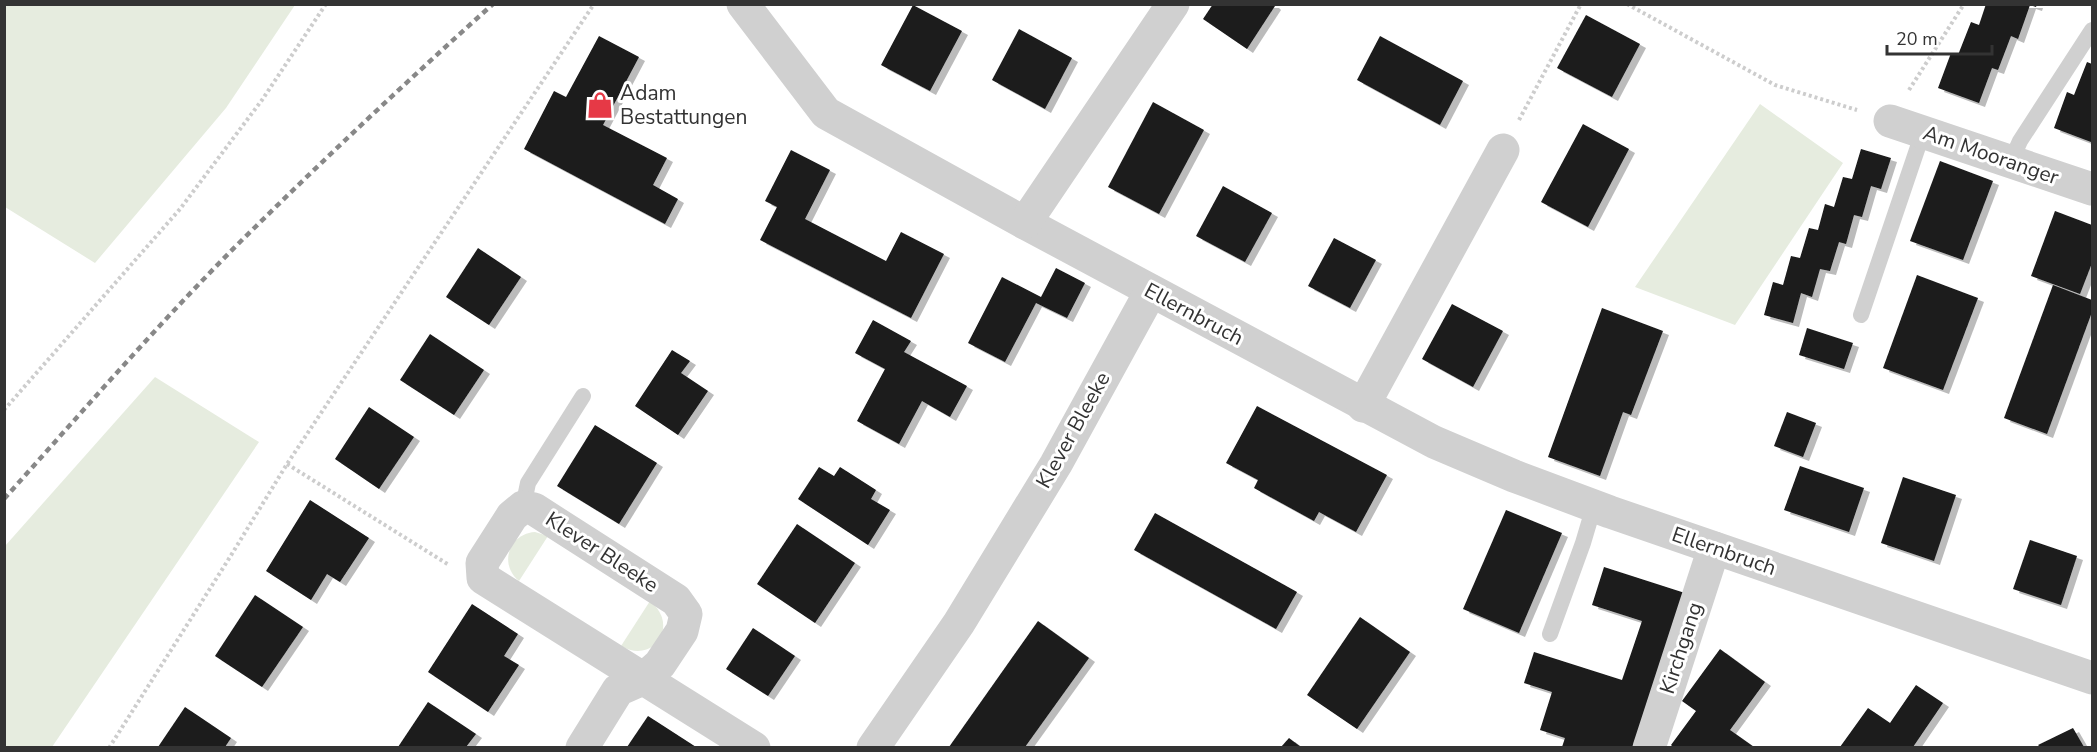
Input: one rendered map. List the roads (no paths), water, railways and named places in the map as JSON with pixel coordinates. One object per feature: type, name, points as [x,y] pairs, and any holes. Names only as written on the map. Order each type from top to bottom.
[{"type":"street","name":"Ellernbruch","points":[[743,4],[826,113],[1363,406],[1434,442],[1514,476],[1594,506],[2092,678]]},
{"type":"street","points":[[1025,223],[1173,4]]},
{"type":"street","name":"Am Mooranger","points":[[1890,121],[2092,189]]},
{"type":"street","points":[[1363,406],[1503,150]]},
{"type":"street","name":"Klever Bleeke","points":[[873,747],[965,613],[1056,464],[1151,291]]},
{"type":"street","name":"Klever Bleeke","points":[[582,747],[618,690],[643,679],[660,664],[682,631],[686,614],[676,600],[534,509],[523,507],[512,516],[482,563],[483,578],[643,679]]},
{"type":"street","name":"Kirchgang","points":[[1649,747],[1714,548]]},
{"type":"street","points":[[643,679],[754,747]]},
{"type":"lane","points":[[2011,161],[2020,141],[2092,30]]},
{"type":"lane","points":[[1861,315],[1923,132]]},
{"type":"lane","points":[[523,507],[528,483],[583,396]]},
{"type":"lane","points":[[1550,634],[1594,506]]},
{"type":"railway","points":[[4,499],[210,272],[366,121],[493,4]]},
{"type":"place","name":"Adam Bestattungen","points":[[600,105]]}]
